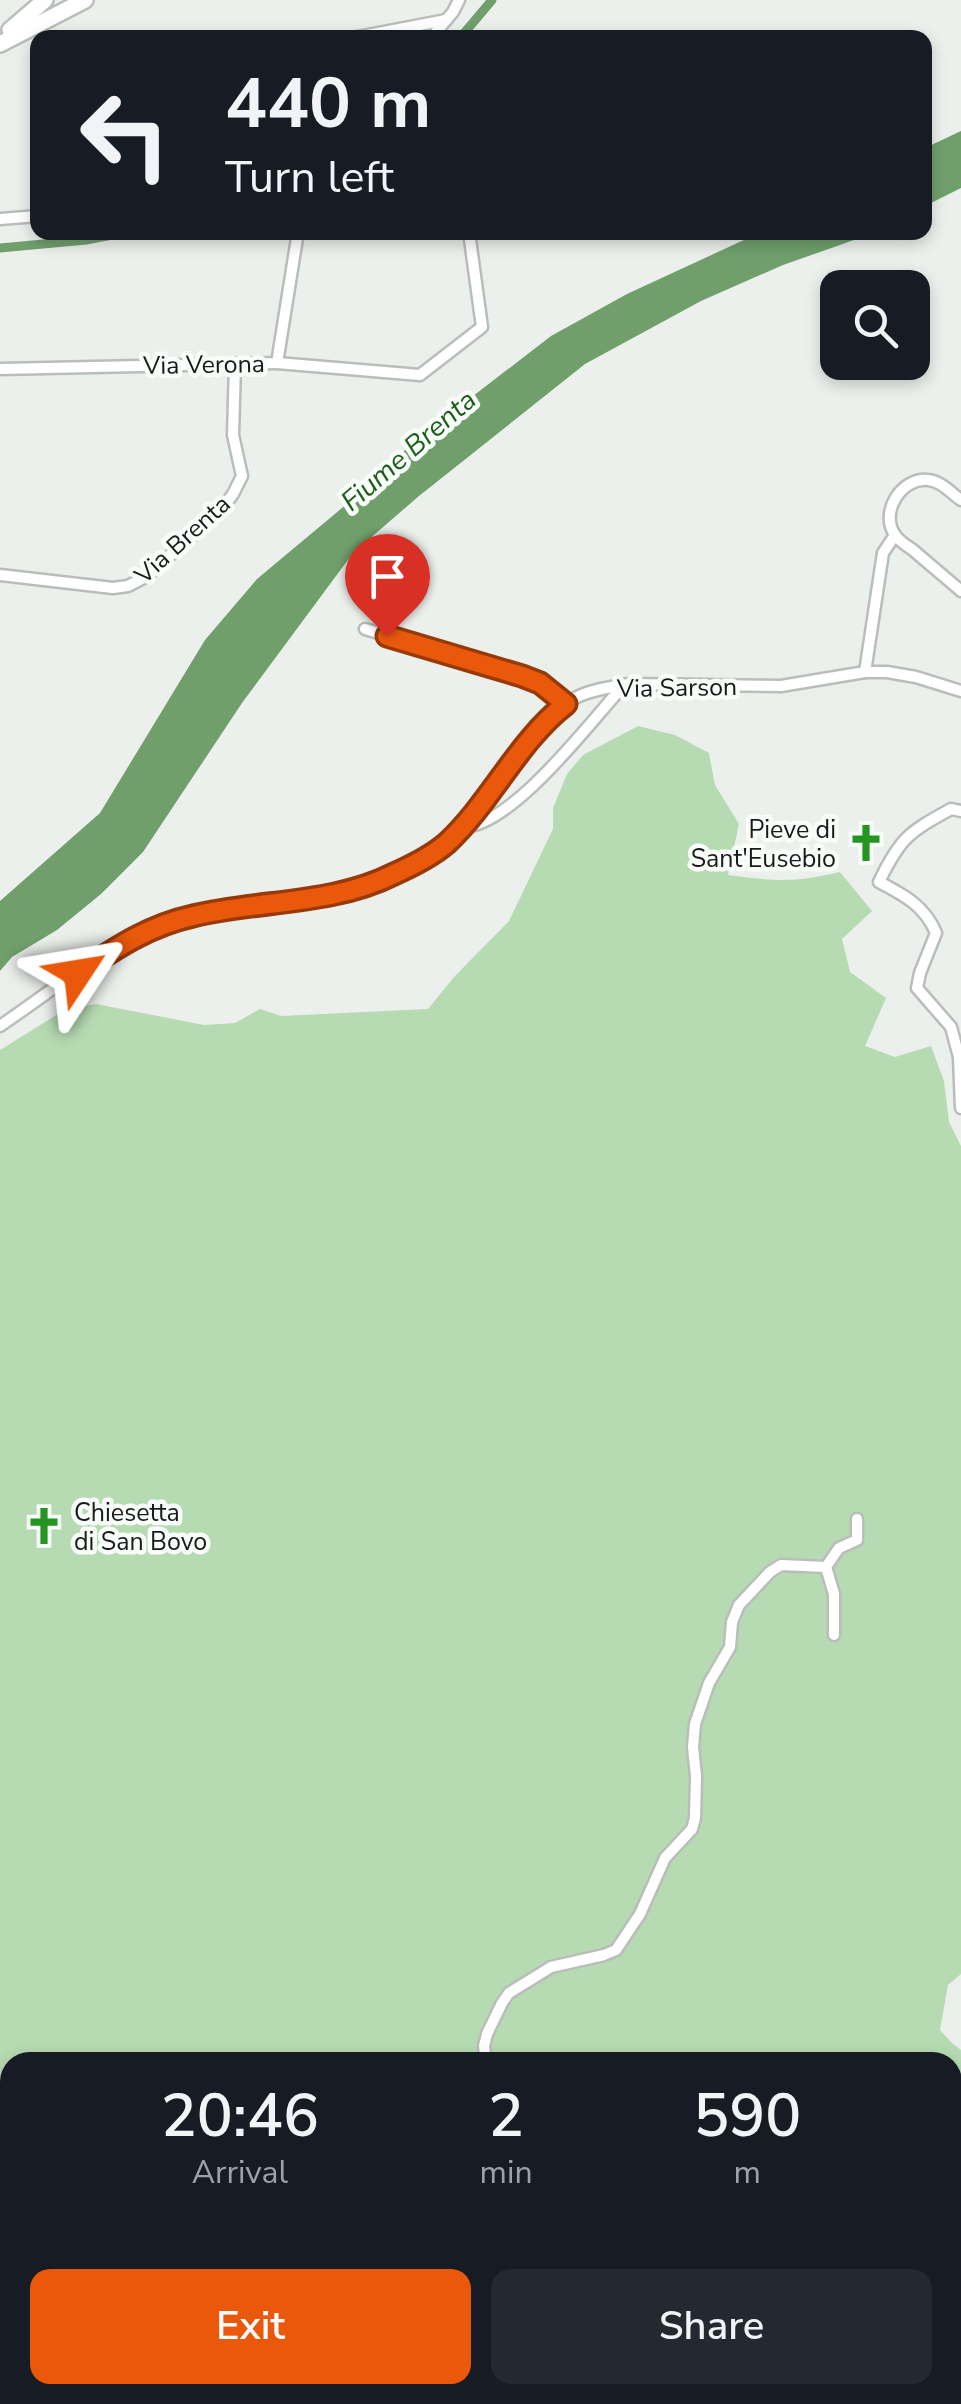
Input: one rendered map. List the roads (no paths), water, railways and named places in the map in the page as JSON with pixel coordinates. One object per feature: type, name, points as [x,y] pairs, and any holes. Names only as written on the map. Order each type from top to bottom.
[{"type":"highway","points":[[0,41],[45,0]]},
{"type":"highway","points":[[57,13],[76,0]]},
{"type":"highway","points":[[0,41],[84,0]]},
{"type":"street","points":[[438,30],[459,0]]},
{"type":"street","points":[[394,30],[446,20]]},
{"type":"street","points":[[0,219],[30,217]]},
{"type":"street","name":"Via Verona","points":[[0,369],[277,363],[297,240]]},
{"type":"street","points":[[277,363],[420,375],[482,327],[470,240]]},
{"type":"street","name":"Via Brenta","points":[[0,575],[113,588],[128,586],[147,576],[222,510],[242,476],[233,435],[235,364]]},
{"type":"street","points":[[961,500],[940,483],[926,479],[903,488],[890,514],[895,536],[961,591]]},
{"type":"street","points":[[865,672],[883,552],[895,536]]},
{"type":"street","points":[[365,629],[522,676],[540,683],[566,704]]},
{"type":"street","name":"Via Sarson","points":[[0,1026],[138,934],[195,915],[356,888],[425,858],[444,846],[538,732],[578,697],[624,684],[781,686],[865,672],[916,677],[961,692]]},
{"type":"street","points":[[462,827],[492,818],[525,794],[624,684]]},
{"type":"street","points":[[961,811],[951,808],[916,828],[901,842],[879,882],[912,899],[931,920],[936,933],[917,988],[951,1027],[958,1058],[961,1108]]},
{"type":"street","points":[[826,1567],[839,1548],[857,1540],[858,1519]]},
{"type":"street","points":[[485,2052],[486,2034],[509,1993],[551,1967],[616,1950],[640,1914],[664,1858],[692,1829],[695,1724],[708,1684],[730,1647],[732,1622],[739,1604],[781,1565],[826,1567]]},
{"type":"street","points":[[826,1567],[834,1594],[834,1635]]},
{"type":"water","points":[[961,131],[961,188],[932,202],[932,145]]},
{"type":"water","name":"Fiume Brenta","points":[[744,240],[854,240],[783,265],[701,301],[585,364],[419,496],[353,553],[242,703],[143,852],[101,894],[57,930],[12,957],[0,971],[0,901],[100,813],[205,640],[257,579],[416,440],[551,336],[627,294]]},
{"type":"waterway","points":[[467,30],[492,0]]},
{"type":"waterway","points":[[0,248],[86,240]]},
{"type":"place","name":"Pieve di Sant'Eusebio","points":[[866,843]]},
{"type":"place","name":"Chiesetta di San Bovo","points":[[44,1526]]}]
